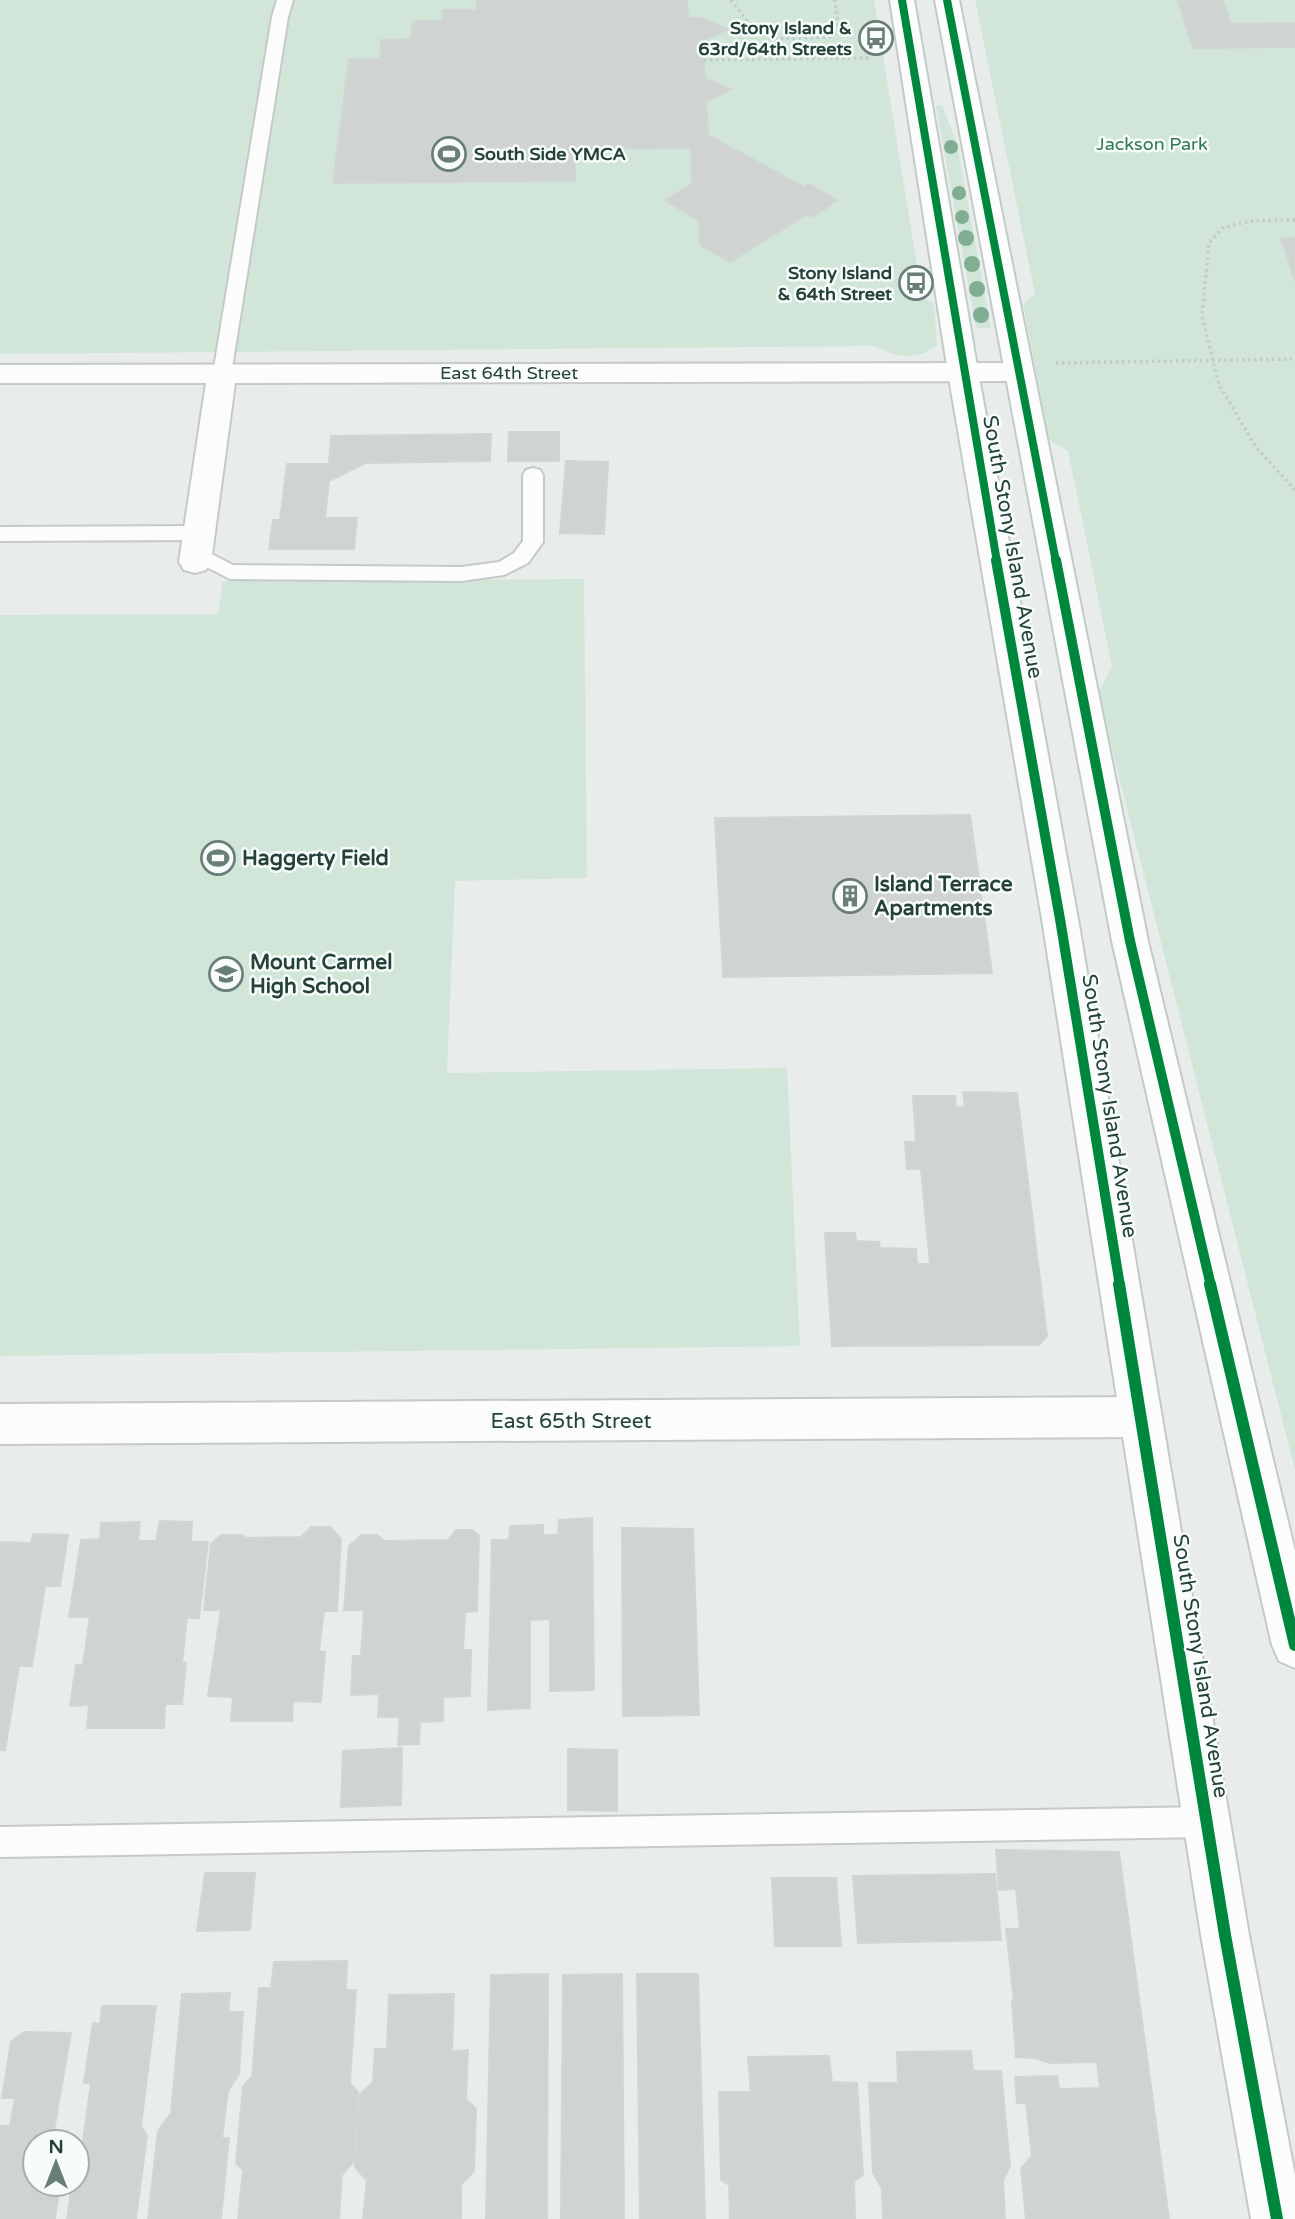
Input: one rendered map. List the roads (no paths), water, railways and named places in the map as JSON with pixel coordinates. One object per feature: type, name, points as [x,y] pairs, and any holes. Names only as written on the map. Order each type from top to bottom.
[{"type":"main road","name":"South Stony Island Avenue","points":[[902,0],[963,372],[1060,919],[1207,1822],[1277,2219]]},
{"type":"main road","name":"South Stony Island Avenue","points":[[947,0],[1037,367],[1130,942],[1295,1645]]},
{"type":"main road","name":"East 64th Street","points":[[0,374],[963,372],[1037,367]]},
{"type":"main road","points":[[196,549],[222,374]]},
{"type":"main road","name":"East 65th Street","points":[[0,1424],[1141,1417]]},
{"type":"lane","points":[[222,374],[280,16],[285,0]]},
{"type":"lane","points":[[0,534],[196,549],[230,572],[461,574],[504,568],[521,558],[533,542],[536,525],[533,475]]},
{"type":"lane","points":[[0,1842],[1207,1822]]},
{"type":"place","name":"Stony Island & 63rd/64th Streets","points":[[876,38]]},
{"type":"place","name":"South Side YMCA","points":[[449,154]]},
{"type":"place","name":"Stony Island & 64th Street","points":[[916,283]]},
{"type":"place","name":"Haggerty Field","points":[[218,858]]},
{"type":"place","name":"Island Terrace Apartments","points":[[850,896]]},
{"type":"place","name":"Mount Carmel High School","points":[[226,974]]},
{"type":"park label","name":"Jackson Park","points":[[1152,144]]}]
